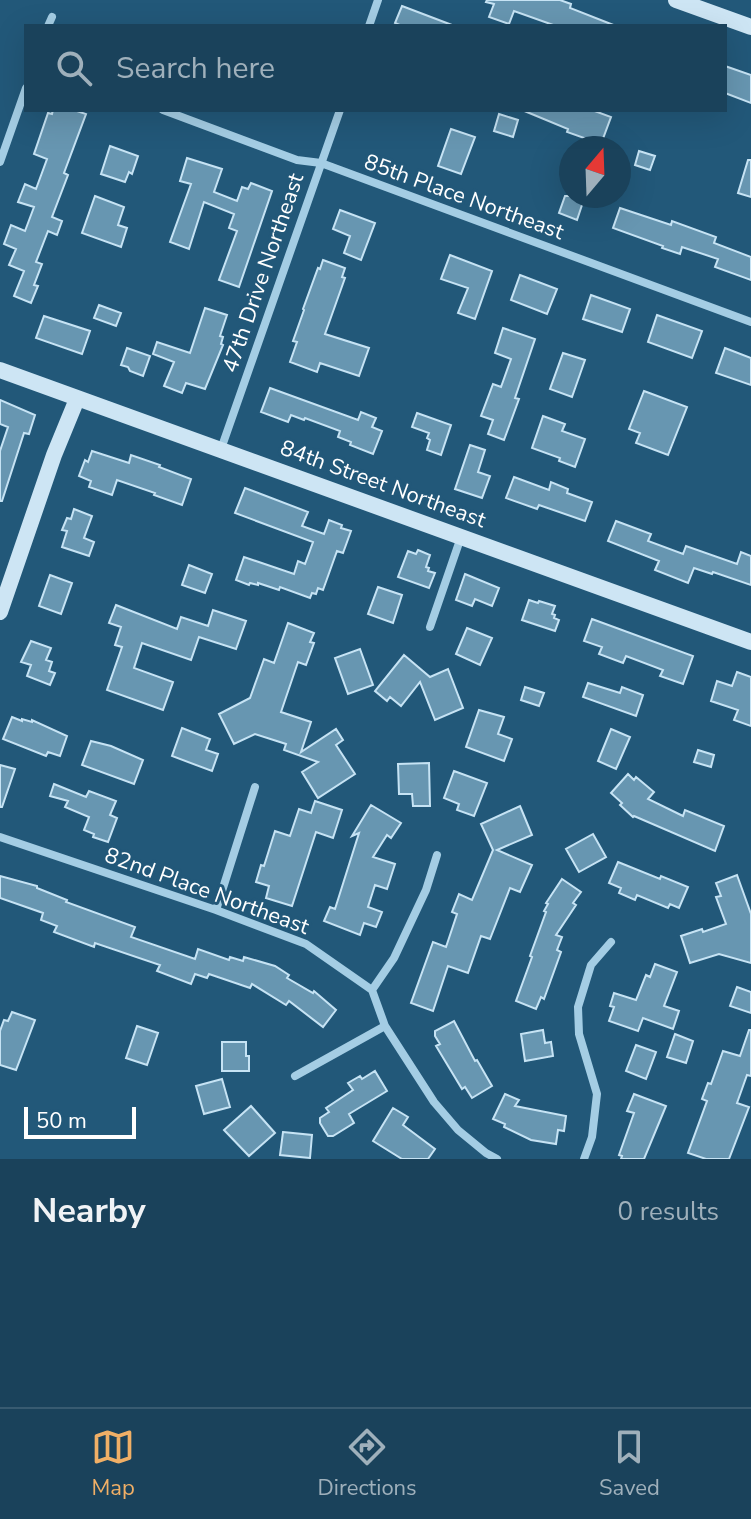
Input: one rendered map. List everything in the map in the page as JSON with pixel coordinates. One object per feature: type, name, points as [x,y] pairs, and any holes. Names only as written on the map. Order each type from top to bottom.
[{"type":"street","points":[[370,24],[378,0]]},
{"type":"street","points":[[676,0],[751,27]]},
{"type":"street","points":[[0,162],[24,94]]},
{"type":"street","name":"85th Place Northeast","points":[[168,112],[297,160],[321,163],[751,322]]},
{"type":"street","name":"47th Drive Northeast","points":[[221,449],[339,112]]},
{"type":"street","name":"84th Street Northeast","points":[[0,370],[751,642]]},
{"type":"street","points":[[0,612],[54,455],[77,399]]},
{"type":"street","points":[[430,627],[462,536]]},
{"type":"street","points":[[216,910],[255,787]]},
{"type":"street","name":"82nd Place Northeast","points":[[0,837],[306,944],[372,990]]},
{"type":"street","points":[[437,855],[426,890],[394,958],[372,990],[385,1026],[434,1102],[458,1130],[497,1159]]},
{"type":"street","points":[[584,1159],[592,1137],[597,1094],[579,1034],[578,1007],[591,965],[611,942]]},
{"type":"street","points":[[295,1076],[385,1026]]},
{"type":"building","points":[[560,0],[571,4],[570,8],[611,24],[550,24],[514,11],[509,24],[489,17],[494,4],[486,2]]},
{"type":"building","points":[[402,6],[449,24],[397,24],[395,23]]},
{"type":"building","points":[[727,67],[751,75],[751,103],[727,94]]},
{"type":"building","points":[[527,112],[597,112],[611,117],[604,136],[578,136],[567,132],[568,129]]},
{"type":"building","points":[[48,113],[86,114],[52,217],[62,221],[57,235],[48,231],[36,262],[42,264],[31,303],[14,296],[24,271],[9,265],[16,249],[4,244],[11,225],[25,231],[34,207],[18,202],[25,184],[36,189],[47,159],[34,154]]},
{"type":"building","points":[[499,114],[518,120],[513,137],[494,131]]},
{"type":"building","points":[[451,129],[475,137],[461,174],[438,166]]},
{"type":"building","points":[[110,146],[138,156],[132,174],[129,172],[125,182],[101,174]]},
{"type":"building","points":[[639,151],[655,156],[650,170],[635,165]]},
{"type":"building","points":[[187,158],[222,169],[214,192],[237,201],[242,187],[248,189],[251,183],[272,191],[239,287],[219,280],[237,231],[229,228],[234,214],[204,202],[189,249],[170,242],[191,184],[180,181]]},
{"type":"building","points":[[748,160],[751,160],[751,197],[738,193]]},
{"type":"building","points":[[95,196],[124,207],[118,225],[127,228],[121,247],[82,233]]},
{"type":"building","points":[[561,208],[581,208],[577,220],[559,213]]},
{"type":"building","points":[[620,208],[671,225],[672,221],[716,237],[714,243],[751,257],[751,280],[715,267],[718,259],[682,247],[680,254],[613,228]]},
{"type":"building","points":[[340,210],[375,223],[361,260],[344,253],[350,236],[333,229]]},
{"type":"building","points":[[450,255],[492,271],[475,319],[458,313],[468,288],[441,279]]},
{"type":"building","points":[[323,260],[345,268],[342,277],[345,278],[325,334],[369,348],[359,376],[320,363],[317,372],[290,362],[303,309]]},
{"type":"building","points":[[520,275],[557,289],[547,314],[511,300]]},
{"type":"building","points":[[591,295],[630,309],[622,332],[583,319]]},
{"type":"building","points":[[99,305],[121,313],[116,326],[94,318]]},
{"type":"building","points":[[205,308],[227,315],[220,336],[223,337],[223,345],[205,389],[186,383],[182,393],[164,386],[174,362],[153,354],[157,342],[190,353]]},
{"type":"building","points":[[657,315],[702,331],[692,358],[648,342]]},
{"type":"building","points":[[44,316],[90,331],[82,354],[36,338]]},
{"type":"building","points":[[503,328],[535,339],[504,440],[488,434],[493,420],[481,416],[493,384],[501,387],[511,359],[495,353]]},
{"type":"building","points":[[127,348],[150,356],[143,376],[121,365]]},
{"type":"building","points":[[725,348],[751,358],[751,385],[716,373]]},
{"type":"building","points":[[563,353],[585,360],[572,397],[550,389]]},
{"type":"building","points":[[270,388],[358,420],[361,412],[376,418],[372,427],[382,431],[373,454],[338,437],[340,431],[305,418],[291,415],[288,422],[261,412]]},
{"type":"building","points":[[644,391],[687,407],[668,455],[636,443],[640,433],[629,429]]},
{"type":"building","points":[[0,400],[35,415],[29,434],[24,433],[2,501],[0,451],[8,427],[0,424]]},
{"type":"building","points":[[417,413],[451,425],[441,455],[427,450],[429,433],[412,427]]},
{"type":"building","points":[[543,416],[565,424],[562,431],[585,439],[575,467],[532,448]]},
{"type":"building","points":[[470,445],[485,450],[478,472],[490,476],[482,498],[455,489]]},
{"type":"building","points":[[92,451],[129,463],[131,455],[191,479],[182,505],[117,480],[112,495],[89,487],[91,481],[79,476]]},
{"type":"building","points":[[514,477],[549,490],[551,482],[568,489],[567,493],[592,502],[585,521],[539,505],[537,509],[506,498]]},
{"type":"building","points":[[245,488],[308,512],[302,526],[324,534],[329,520],[351,531],[343,553],[337,551],[323,590],[318,588],[310,598],[280,587],[279,590],[236,580],[244,557],[294,574],[298,561],[305,564],[313,542],[235,513]]},
{"type":"building","points":[[74,509],[92,516],[84,538],[94,542],[89,556],[62,547],[67,531],[62,530]]},
{"type":"building","points":[[616,521],[651,534],[648,541],[683,554],[686,546],[737,564],[741,552],[751,556],[751,585],[694,568],[688,583],[655,570],[659,561],[608,541]]},
{"type":"building","points":[[418,550],[430,555],[426,567],[435,573],[429,588],[398,577],[408,551],[416,554]]},
{"type":"building","points":[[189,565],[212,574],[205,593],[182,585]]},
{"type":"building","points":[[465,574],[499,588],[492,606],[475,599],[472,606],[456,600]]},
{"type":"building","points":[[50,575],[72,583],[61,614],[39,606]]},
{"type":"building","points":[[378,587],[402,595],[393,623],[368,614]]},
{"type":"building","points":[[529,600],[555,606],[552,614],[559,620],[555,631],[522,620]]},
{"type":"building","points":[[116,605],[177,629],[181,617],[208,626],[213,610],[246,621],[236,649],[199,637],[191,660],[142,643],[134,668],[173,682],[163,710],[107,690],[122,647],[115,645],[121,627],[109,623]]},
{"type":"building","points":[[592,619],[693,656],[683,684],[660,676],[663,670],[626,656],[623,663],[599,654],[602,647],[584,641]]},
{"type":"building","points":[[288,623],[314,633],[310,642],[314,643],[306,665],[298,662],[281,712],[311,722],[301,752],[336,729],[343,740],[336,745],[355,774],[318,798],[302,772],[318,762],[284,750],[286,744],[255,734],[234,744],[219,714],[250,698],[264,659],[274,663]]},
{"type":"building","points":[[467,628],[492,638],[480,665],[456,654]]},
{"type":"building","points":[[31,641],[51,648],[46,660],[52,662],[49,671],[55,673],[50,685],[27,676],[31,665],[21,662]]},
{"type":"building","points":[[360,649],[373,685],[348,694],[335,658]]},
{"type":"building","points":[[404,655],[430,677],[448,669],[463,708],[435,720],[420,682],[401,706],[390,697],[387,701],[375,691]]},
{"type":"building","points":[[737,672],[751,677],[751,726],[734,720],[738,710],[711,701],[717,681],[732,686]]},
{"type":"building","points":[[588,683],[620,693],[622,687],[643,695],[636,716],[583,697]]},
{"type":"building","points":[[525,687],[544,693],[539,706],[521,700]]},
{"type":"building","points":[[479,710],[504,717],[498,734],[512,739],[504,761],[466,747]]},
{"type":"building","points":[[12,717],[22,721],[32,720],[67,736],[60,756],[48,752],[46,756],[3,739]]},
{"type":"building","points":[[182,728],[210,739],[206,750],[218,754],[212,771],[172,756]]},
{"type":"building","points":[[611,729],[630,737],[616,769],[598,761]]},
{"type":"building","points":[[91,741],[143,760],[134,784],[82,765]]},
{"type":"building","points":[[698,750],[714,755],[711,767],[694,762]]},
{"type":"building","points":[[429,763],[430,806],[413,806],[412,794],[399,794],[398,764]]},
{"type":"building","points":[[0,765],[15,769],[2,807],[0,807]]},
{"type":"building","points":[[454,771],[487,783],[474,816],[457,810],[459,804],[444,798]]},
{"type":"building","points":[[628,774],[654,792],[648,799],[683,816],[685,810],[724,826],[715,851],[633,817],[611,793]]},
{"type":"building","points":[[54,784],[86,797],[89,791],[116,801],[110,815],[117,818],[108,842],[84,830],[89,817],[65,807],[68,801],[50,796]]},
{"type":"building","points":[[315,801],[342,810],[333,838],[316,832],[292,906],[266,898],[269,886],[256,882],[275,831],[290,836],[299,809],[311,813]]},
{"type":"building","points":[[371,805],[401,823],[391,838],[387,835],[373,857],[395,864],[387,889],[375,885],[368,907],[382,912],[376,927],[364,923],[360,935],[324,921],[330,907],[335,909],[359,833],[352,836]]},
{"type":"building","points":[[520,806],[532,835],[497,850],[532,865],[520,892],[510,888],[490,939],[481,936],[468,973],[448,966],[433,1011],[411,1003],[433,942],[446,947],[457,914],[452,912],[459,894],[472,900],[493,850],[481,824]]},
{"type":"building","points":[[593,834],[606,857],[579,872],[566,849]]},
{"type":"building","points":[[618,862],[688,887],[679,908],[670,904],[668,908],[637,895],[635,900],[619,893],[621,888],[609,883]]},
{"type":"building","points":[[737,875],[751,914],[751,963],[719,954],[690,963],[681,936],[726,924],[716,897],[721,896],[716,883]]},
{"type":"building","points":[[0,876],[37,886],[66,902],[135,927],[131,937],[195,959],[198,949],[229,960],[230,957],[243,961],[244,957],[275,966],[289,975],[287,978],[314,991],[336,1010],[323,1027],[289,1001],[286,1005],[252,984],[250,988],[209,974],[207,978],[195,974],[191,984],[157,971],[160,965],[95,943],[94,947],[54,932],[57,926],[41,920],[43,913],[0,898]]},
{"type":"building","points":[[562,879],[581,892],[556,935],[562,937],[557,950],[561,952],[544,999],[541,997],[536,1009],[516,1001],[546,912],[546,903]]},
{"type":"building","points":[[655,964],[677,972],[664,1006],[679,1011],[673,1029],[643,1018],[638,1031],[609,1021],[614,1007],[610,1006],[614,993],[636,1000],[646,975],[650,977]]},
{"type":"building","points":[[737,987],[751,992],[751,1013],[730,1006]]},
{"type":"building","points":[[12,1012],[35,1020],[16,1070],[0,1065],[0,1031],[4,1020],[8,1021]]},
{"type":"building","points":[[454,1021],[492,1086],[472,1098],[465,1087],[462,1089],[436,1046],[440,1044],[435,1031]]},
{"type":"building","points":[[137,1026],[158,1033],[147,1065],[126,1058]]},
{"type":"building","points":[[543,1030],[545,1043],[551,1042],[553,1056],[525,1061],[521,1034]]},
{"type":"building","points":[[749,1030],[751,1076],[747,1075],[737,1103],[749,1107],[729,1159],[706,1159],[688,1153],[707,1101],[702,1099],[723,1051],[740,1056]]},
{"type":"building","points":[[675,1034],[693,1041],[686,1063],[667,1057]]},
{"type":"building","points":[[222,1042],[246,1042],[249,1071],[222,1071]]},
{"type":"building","points":[[636,1045],[656,1052],[646,1079],[626,1071]]},
{"type":"building","points":[[375,1071],[387,1091],[349,1114],[354,1123],[328,1136],[320,1123],[320,1118],[329,1112],[326,1108],[353,1090],[348,1083]]},
{"type":"building","points":[[222,1079],[230,1107],[204,1114],[196,1086]]},
{"type":"building","points":[[505,1094],[519,1100],[515,1106],[566,1116],[564,1131],[558,1130],[556,1144],[531,1140],[493,1119]]},
{"type":"building","points":[[634,1094],[666,1106],[644,1159],[621,1159],[619,1155],[634,1113],[627,1111]]},
{"type":"building","points":[[251,1106],[275,1133],[249,1156],[224,1130]]},
{"type":"building","points":[[393,1108],[408,1117],[403,1125],[435,1149],[428,1159],[402,1159],[373,1141]]},
{"type":"building","points":[[283,1132],[312,1135],[310,1158],[280,1155]]}]
